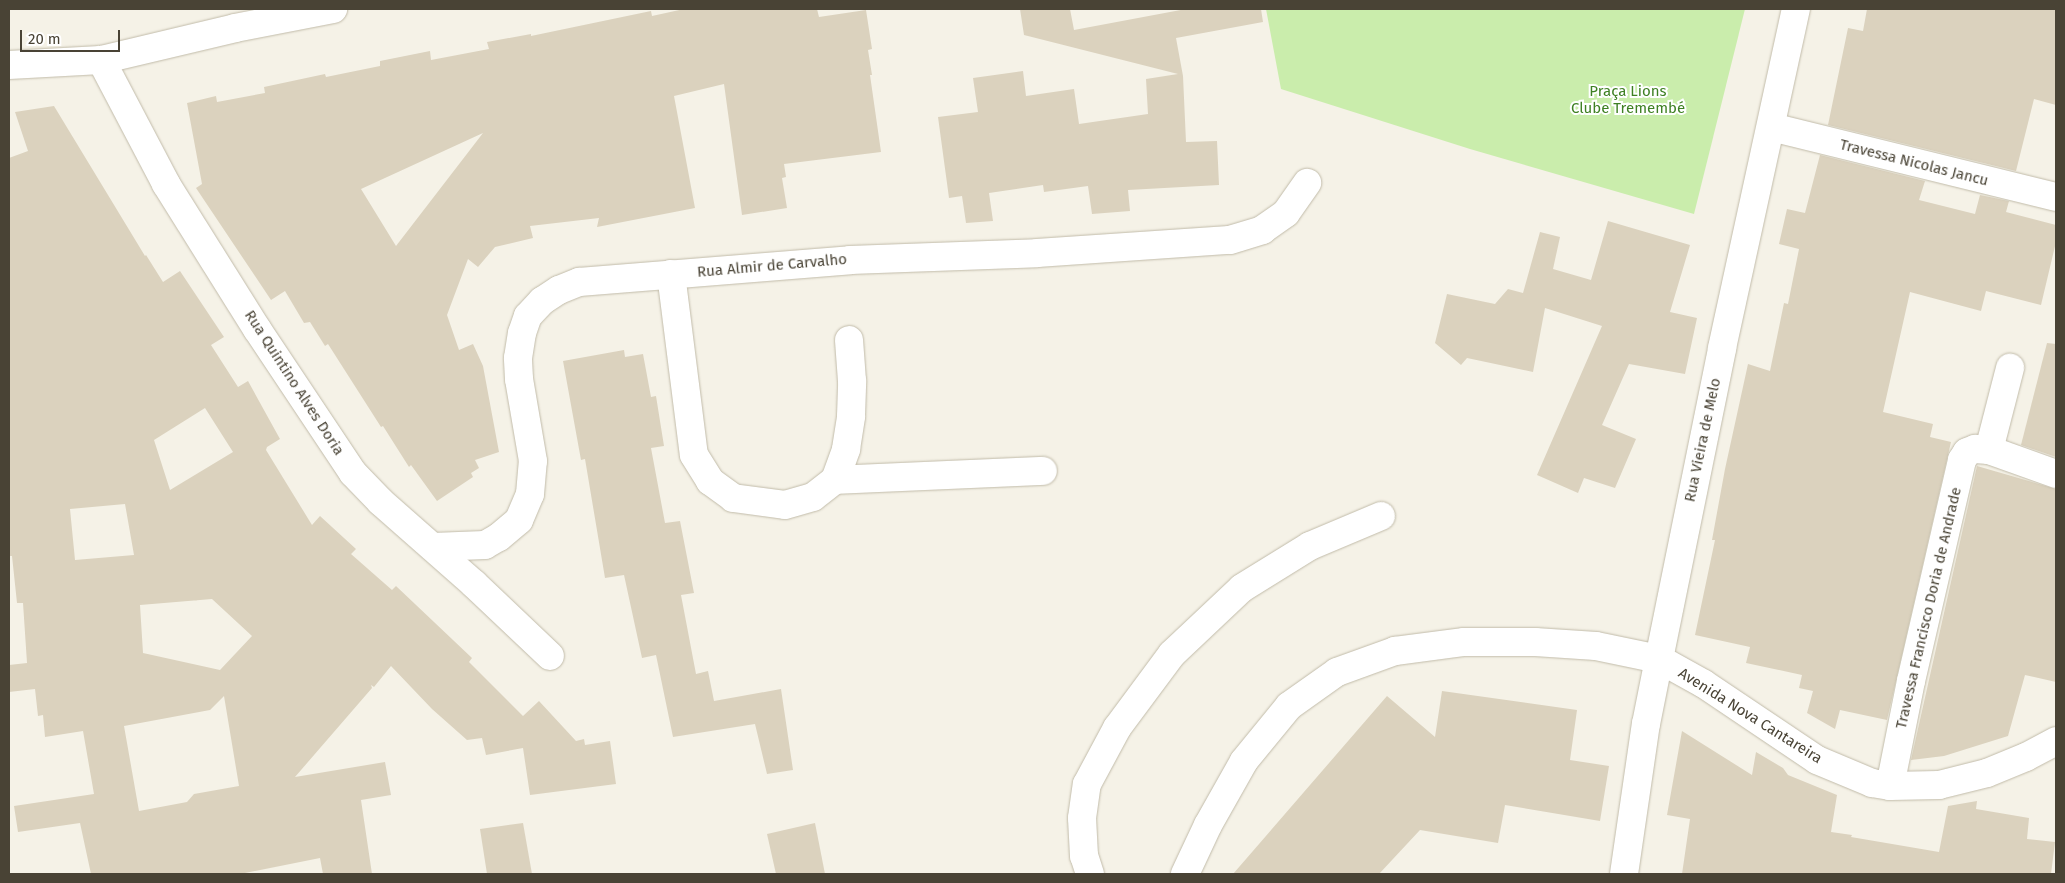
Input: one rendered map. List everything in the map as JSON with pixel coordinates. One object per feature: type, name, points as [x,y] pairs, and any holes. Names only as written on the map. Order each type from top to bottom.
[{"type":"street","points":[[9,65],[101,60],[235,28],[334,9]]},
{"type":"street","name":"Rua Vieira de Melo","points":[[1624,874],[1646,724],[1658,659],[1720,357],[1796,9]]},
{"type":"street","name":"Rua Quintino Alves Doria","points":[[101,60],[166,184],[257,329],[353,473],[382,502],[433,546],[550,656]]},
{"type":"street","name":"Travessa Nicolas Jancu","points":[[1771,127],[2056,197]]},
{"type":"street","name":"Rua Almir de Carvalho","points":[[433,546],[485,545],[499,537],[519,520],[530,494],[533,460],[519,379],[518,358],[522,333],[528,316],[542,301],[559,290],[578,282],[850,260],[1038,253],[1230,240],[1262,230],[1286,213],[1307,182]]},
{"type":"street","points":[[671,274],[694,455],[710,481],[733,498],[785,505],[813,497],[835,480],[846,449],[851,416],[852,381],[849,340]]},
{"type":"street","points":[[1989,450],[2010,368]]},
{"type":"street","name":"Travessa Francisco Doria de Andrade","points":[[1890,786],[1911,681],[1962,460],[1967,452],[1975,449],[1989,450],[2056,474]]},
{"type":"street","points":[[835,480],[1043,471]]},
{"type":"street","points":[[1090,874],[1084,856],[1082,818],[1087,784],[1118,728],[1172,654],[1242,588],[1310,546],[1381,516]]},
{"type":"street","name":"Avenida Nova Cantareira","points":[[1185,874],[1208,825],[1244,761],[1289,706],[1336,672],[1395,651],[1464,642],[1535,642],[1596,646],[1658,659],[1704,684],[1817,760],[1863,780],[1890,786],[1939,785],[1987,773],[2026,757],[2056,741]]},
{"type":"green space","name":"Praça Lions Clube Tremembé","points":[[1266,9],[1745,9],[1694,214],[1470,149],[1281,89]]},
{"type":"building","points":[[684,9],[817,9],[819,17],[866,10],[872,49],[868,50],[872,75],[870,75],[881,152],[784,164],[786,177],[782,178],[787,208],[742,215],[724,84],[674,96],[695,208],[597,227],[599,218],[530,226],[533,238],[495,247],[478,267],[468,259],[447,315],[459,350],[473,344],[483,366],[499,452],[475,460],[479,468],[471,473],[473,477],[437,501],[411,465],[409,467],[383,426],[381,427],[328,344],[325,346],[310,322],[304,323],[285,291],[271,300],[196,188],[202,184],[187,103],[216,96],[217,102],[265,93],[264,87],[325,74],[326,77],[380,66],[380,61],[430,51],[431,60],[489,49],[487,42],[531,34],[531,36],[651,11],[652,16]],"holes":[[[483,133],[396,246],[361,189]]]},
{"type":"building","points":[[1020,9],[1070,9],[1074,30],[1186,9],[1261,9],[1263,22],[1176,38],[1183,76],[1186,142],[1217,141],[1219,185],[1128,190],[1130,211],[1092,214],[1088,186],[1044,192],[1043,185],[989,193],[993,221],[966,223],[962,196],[949,198],[938,117],[978,112],[973,78],[1023,71],[1026,96],[1074,89],[1079,124],[1148,114],[1146,79],[1178,74],[1024,35]]},
{"type":"building","points":[[1867,9],[2056,9],[2056,105],[2034,99],[2016,171],[1828,125],[1848,28],[1863,31]]},
{"type":"building","points":[[54,106],[145,256],[163,282],[180,271],[224,337],[211,345],[238,387],[248,381],[280,439],[267,447],[266,450],[312,525],[320,516],[356,549],[351,554],[392,590],[396,586],[472,658],[469,662],[523,716],[539,701],[576,741],[584,739],[585,745],[610,741],[616,784],[530,795],[523,748],[486,755],[482,738],[467,740],[432,709],[391,666],[374,687],[371,685],[372,688],[295,777],[385,762],[391,795],[361,800],[372,874],[323,874],[320,858],[240,874],[91,874],[80,823],[18,832],[14,806],[94,794],[83,731],[45,737],[43,715],[38,716],[35,689],[9,692],[9,665],[27,663],[23,603],[17,603],[12,556],[9,556],[9,158],[28,151],[15,112]],"holes":[[[205,408],[233,452],[170,490],[154,440]],[[125,504],[134,555],[75,560],[70,509]],[[212,599],[252,636],[220,670],[143,653],[140,605]],[[224,696],[239,786],[194,794],[187,802],[139,811],[124,726],[210,710]]]},
{"type":"building","points":[[1820,155],[1925,181],[1919,200],[1975,214],[1980,195],[2009,201],[2006,212],[2056,225],[2056,242],[2041,305],[1986,291],[1981,311],[1910,292],[1883,412],[1933,424],[1930,437],[1951,442],[1887,720],[1840,710],[1835,729],[1807,713],[1813,691],[1799,688],[1802,675],[1746,663],[1750,647],[1695,635],[1715,540],[1712,540],[1725,469],[1748,364],[1770,371],[1784,303],[1788,304],[1799,249],[1779,244],[1787,209],[1805,213]]},
{"type":"building","points":[[1608,221],[1690,245],[1670,312],[1697,318],[1685,374],[1629,364],[1602,425],[1636,439],[1615,488],[1584,478],[1578,493],[1537,475],[1602,326],[1545,308],[1533,372],[1467,358],[1461,365],[1435,343],[1447,294],[1495,304],[1508,289],[1523,293],[1540,232],[1560,237],[1553,269],[1591,280]]},
{"type":"building","points":[[2047,343],[2056,344],[2056,457],[2021,445]]},
{"type":"building","points":[[624,350],[625,357],[643,354],[651,397],[656,396],[664,446],[651,448],[665,523],[680,521],[694,593],[681,595],[696,674],[708,671],[714,701],[781,689],[793,770],[767,774],[755,724],[673,737],[656,655],[642,658],[624,575],[605,578],[585,459],[581,460],[563,361]]},
{"type":"building","points":[[1977,466],[2056,489],[2056,682],[2025,675],[2008,736],[1944,756],[1911,760]]},
{"type":"building","points":[[1442,691],[1577,710],[1570,760],[1609,766],[1600,821],[1505,805],[1498,843],[1420,830],[1379,874],[1233,874],[1387,696],[1435,737]]},
{"type":"building","points":[[1682,731],[1752,775],[1756,752],[1783,768],[1788,775],[1837,795],[1831,832],[1939,852],[1948,806],[1977,801],[1976,809],[2029,818],[2027,839],[2055,842],[2051,874],[1682,874],[1690,819],[1667,815]]},
{"type":"building","points":[[523,823],[532,874],[487,874],[480,829]]},
{"type":"building","points":[[815,823],[825,874],[776,874],[767,834]]}]
